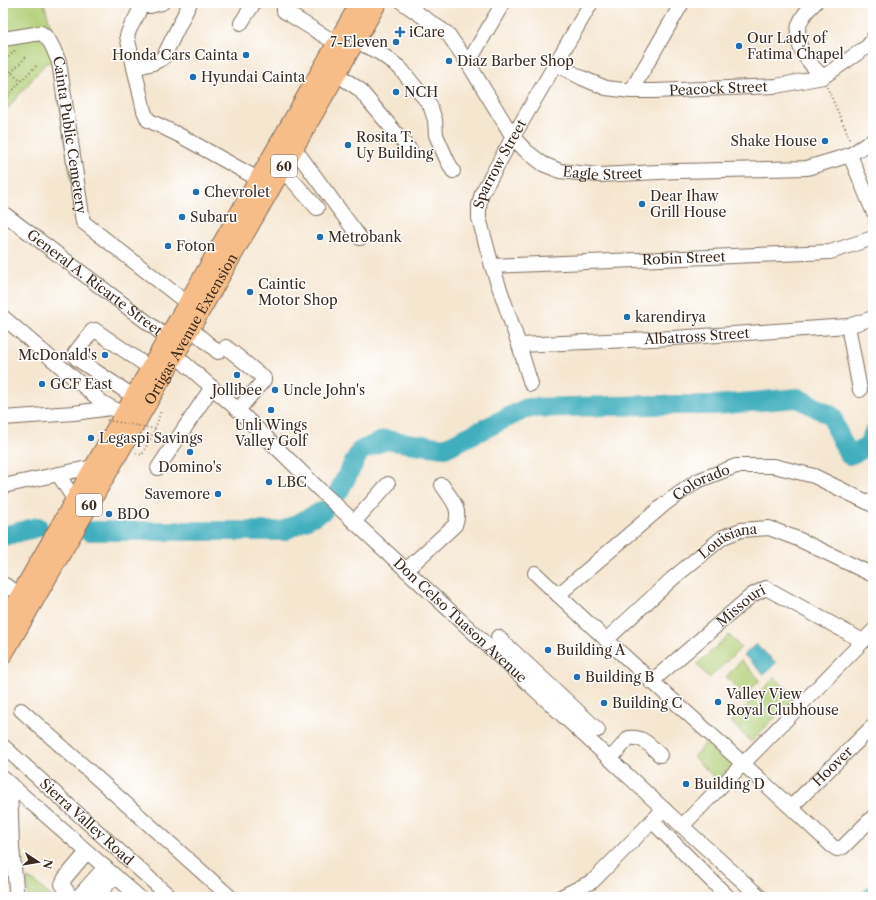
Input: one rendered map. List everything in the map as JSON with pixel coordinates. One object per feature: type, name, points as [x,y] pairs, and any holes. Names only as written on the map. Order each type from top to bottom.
[{"type":"main road","name":"Ortigas Avenue Extension","points":[[3,623],[92,467],[114,414],[134,396],[258,180],[330,70],[356,41],[378,3]]},
{"type":"main road","name":"Ortigas Avenue Extension","points":[[3,656],[294,148],[330,70],[336,43],[355,5]]},
{"type":"street","points":[[162,3],[150,6],[141,4],[127,36],[144,111],[148,120],[181,131],[258,180]]},
{"type":"street","points":[[134,68],[153,63],[163,58],[190,3]]},
{"type":"street","points":[[241,23],[254,3]]},
{"type":"street","points":[[287,3],[284,11],[336,43]]},
{"type":"street","name":"Eagle Street","points":[[403,3],[448,34],[468,63],[513,137],[525,150],[543,164],[560,171],[599,175],[678,171],[807,168],[850,154],[873,140]]},
{"type":"street","points":[[468,63],[503,3]]},
{"type":"street","name":"Sparrow Street","points":[[531,384],[520,344],[492,266],[479,218],[479,205],[482,193],[513,137],[591,3]]},
{"type":"street","points":[[631,91],[682,3]]},
{"type":"street","points":[[815,3],[798,24],[798,43],[811,66],[823,77]]},
{"type":"street","name":"Cainta Public Cemetery","points":[[3,39],[41,33],[48,37],[58,62],[83,222],[187,303]]},
{"type":"street","name":"Peacock Street","points":[[556,64],[582,78],[606,88],[631,91],[776,86],[823,77],[868,46],[873,39]]},
{"type":"street","points":[[356,41],[380,52],[400,68],[430,105],[435,120],[436,135],[446,160],[453,171]]},
{"type":"street","points":[[330,70],[359,89],[410,150]]},
{"type":"street","points":[[294,148],[360,238]]},
{"type":"street","points":[[850,154],[873,211]]},
{"type":"street","points":[[281,171],[294,182],[317,208]]},
{"type":"street","name":"General A. Ricarte Street","points":[[3,213],[168,338]]},
{"type":"street","name":"Robin Street","points":[[492,266],[830,252],[873,238]]},
{"type":"street","name":"Albatross Street","points":[[520,344],[673,338],[848,326],[873,318]]},
{"type":"street","points":[[6,321],[114,414]]},
{"type":"street","points":[[848,326],[860,390]]},
{"type":"street","points":[[190,328],[264,378],[264,380],[238,410]]},
{"type":"street","points":[[134,396],[77,359],[75,353],[92,331],[95,330],[150,368]]},
{"type":"street","name":"Don Celso Tuason Avenue","points":[[168,338],[175,355],[238,410],[406,570],[590,728],[610,759],[760,897]]},
{"type":"street","points":[[158,468],[212,387]]},
{"type":"street","points":[[3,418],[74,413],[114,414]]},
{"type":"street","name":"Colorado","points":[[558,595],[666,503],[697,480],[736,466],[774,466],[814,476],[873,505]]},
{"type":"street","points":[[3,486],[92,467]]},
{"type":"street","points":[[58,474],[74,499]]},
{"type":"street","points":[[354,522],[388,484]]},
{"type":"street","points":[[406,570],[456,525],[458,509],[442,485]]},
{"type":"street","name":"Louisiana","points":[[606,640],[672,579],[723,538],[742,530],[768,528],[798,539],[873,575]]},
{"type":"street","points":[[535,573],[651,682],[832,846],[837,849],[843,847],[873,817]]},
{"type":"street","points":[[3,584],[20,594]]},
{"type":"street","name":"Missouri","points":[[651,682],[752,596],[766,588],[863,641]]},
{"type":"street","points":[[682,826],[873,631]]},
{"type":"street","points":[[498,637],[590,728]]},
{"type":"street","points":[[21,710],[230,897]]},
{"type":"street","name":"Hoover","points":[[791,808],[873,726]]},
{"type":"street","points":[[610,759],[629,738],[638,737],[660,755]]},
{"type":"street","name":"Sierra Valley Road","points":[[3,746],[170,897]]},
{"type":"street","points":[[6,781],[8,847],[17,897]]},
{"type":"street","name":"Sierra Valley Road","points":[[6,781],[139,897]]},
{"type":"street","points":[[561,897],[593,881],[664,809]]},
{"type":"street","points":[[652,821],[728,897]]},
{"type":"street","points":[[71,897],[62,884],[65,878],[87,852]]},
{"type":"street","points":[[76,897],[113,874],[134,865]]},
{"type":"street","points":[[96,897],[113,874]]},
{"type":"path","points":[[3,81],[27,56]]},
{"type":"path","points":[[3,102],[37,65]]},
{"type":"path","points":[[3,66],[21,81]]},
{"type":"path","points":[[823,77],[849,137],[850,154]]},
{"type":"path","points":[[142,455],[161,411]]},
{"type":"path","points":[[114,414],[154,429]]},
{"type":"green space","points":[[3,3],[44,3],[58,51],[78,224],[53,62],[46,63],[3,114]]},
{"type":"green space","points":[[729,635],[741,648],[709,678],[697,664]]},
{"type":"green space","points":[[741,660],[760,680],[745,695],[726,677]]},
{"type":"green space","points":[[775,677],[795,697],[751,742],[731,722]]},
{"type":"green space","points":[[708,740],[734,763],[717,780],[693,757]]},
{"type":"green space","points":[[27,878],[34,881],[52,897],[28,897]]},
{"type":"water","points":[[756,644],[776,663],[764,675],[744,655]]},
{"type":"waterway","points":[[339,491],[360,451],[385,440],[445,448],[527,408],[715,405],[798,398],[832,416],[836,429],[849,455],[868,447],[873,434]]},
{"type":"waterway","points":[[89,531],[283,531],[323,511]]},
{"type":"waterway","points":[[3,536],[38,527]]},
{"type":"place","name":"iCare","points":[[400,32]]},
{"type":"place","name":"7-Eleven","points":[[396,42]]},
{"type":"place","name":"Our Lady of Fatima Chapel","points":[[739,46]]},
{"type":"place","name":"Honda Cars Cainta","points":[[246,55]]},
{"type":"place","name":"Diaz Barber Shop","points":[[449,61]]},
{"type":"place","name":"Hyundai Cainta","points":[[193,77]]},
{"type":"place","name":"NCH","points":[[396,92]]},
{"type":"place","name":"Shake House","points":[[825,141]]},
{"type":"place","name":"Rosita T. Uy Building","points":[[348,145]]},
{"type":"place","name":"Chevrolet","points":[[196,192]]},
{"type":"place","name":"Dear Ihaw Grill House","points":[[642,204]]},
{"type":"place","name":"Subaru","points":[[182,217]]},
{"type":"place","name":"Metrobank","points":[[320,237]]},
{"type":"place","name":"Foton","points":[[168,246]]},
{"type":"place","name":"Caintic Motor Shop","points":[[250,292]]},
{"type":"place","name":"karendirya","points":[[627,317]]},
{"type":"place","name":"McDonald's","points":[[105,355]]},
{"type":"place","name":"Jollibee","points":[[237,375]]},
{"type":"place","name":"GCF East","points":[[42,384]]},
{"type":"place","name":"Uncle John's","points":[[275,390]]},
{"type":"place","name":"Unli Wings Valley Golf","points":[[271,410]]},
{"type":"place","name":"Legaspi Savings","points":[[91,438]]},
{"type":"place","name":"Domino's","points":[[190,452]]},
{"type":"place","name":"LBC","points":[[269,482]]},
{"type":"place","name":"Savemore","points":[[218,494]]},
{"type":"place","name":"BDO","points":[[109,514]]},
{"type":"place","name":"Building A","points":[[548,650]]},
{"type":"place","name":"Building B","points":[[577,677]]},
{"type":"place","name":"Valley View Royal Clubhouse","points":[[718,702]]},
{"type":"place","name":"Building C","points":[[604,703]]},
{"type":"place","name":"Building D","points":[[686,784]]}]
